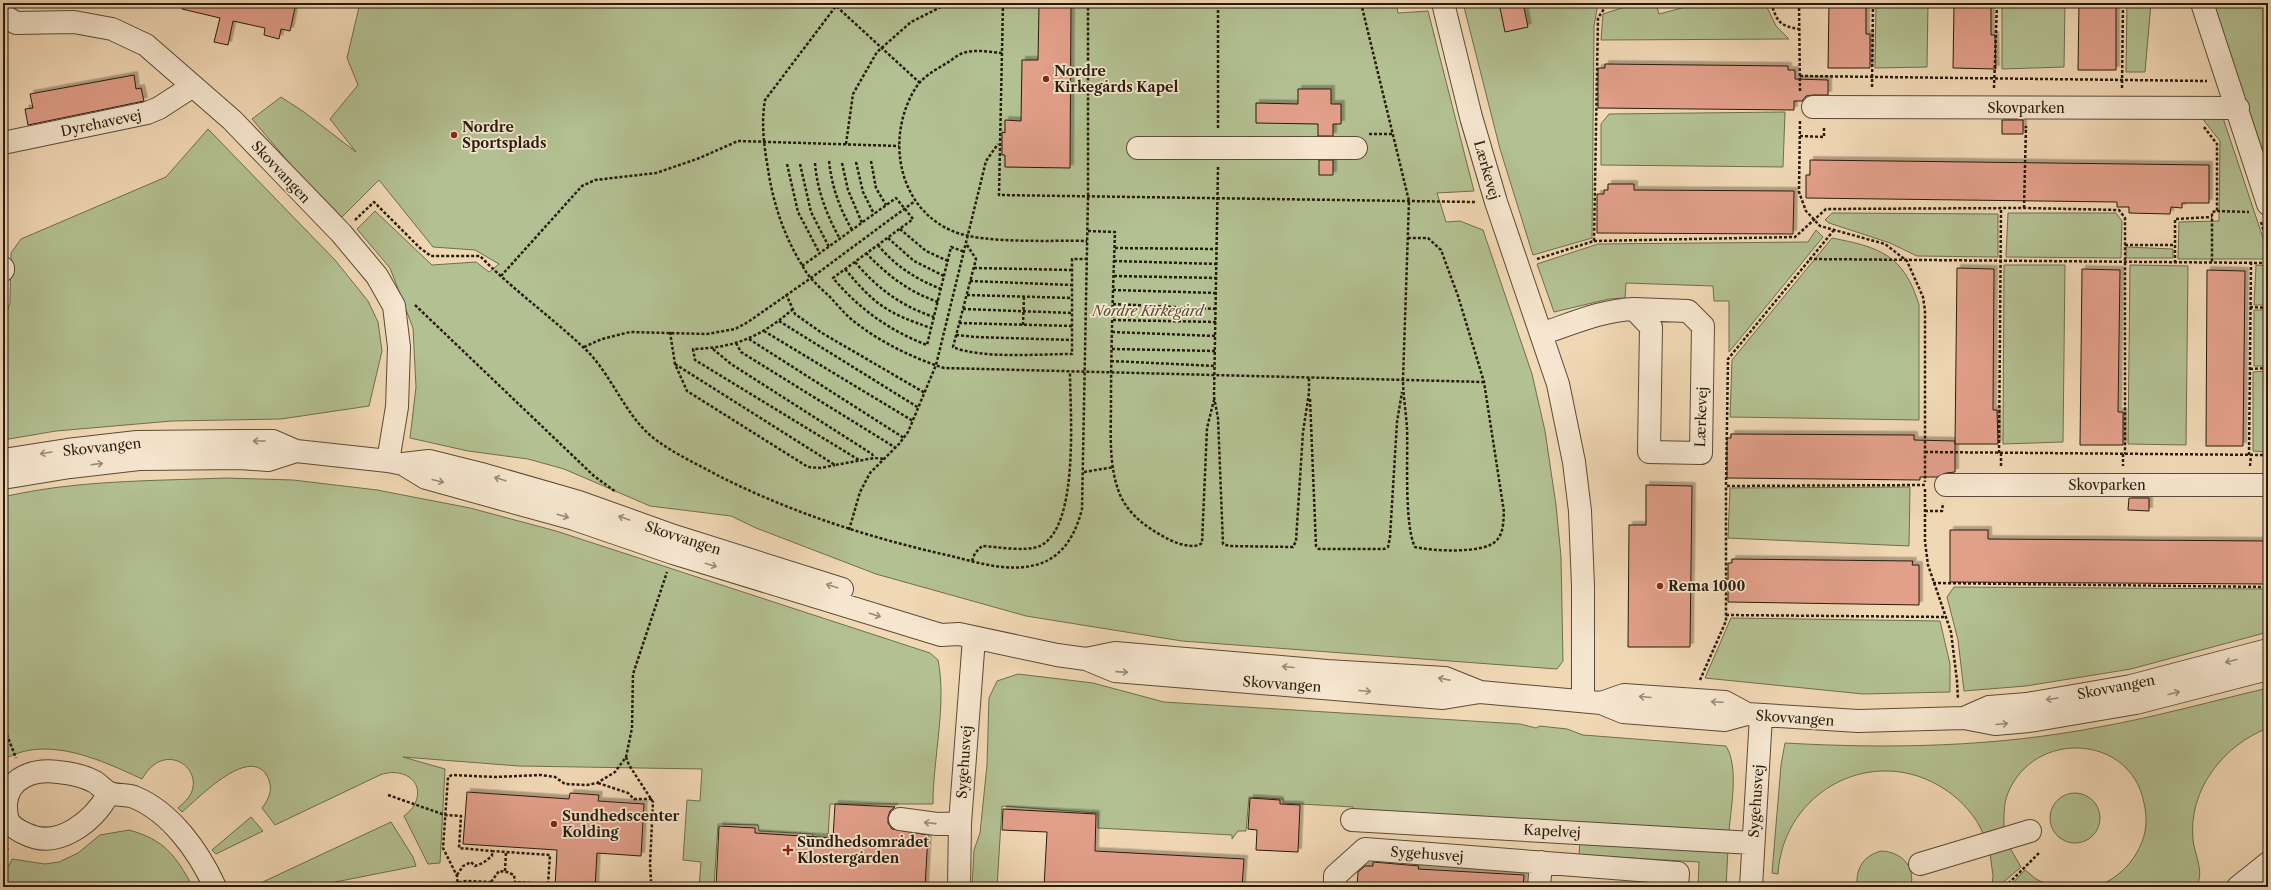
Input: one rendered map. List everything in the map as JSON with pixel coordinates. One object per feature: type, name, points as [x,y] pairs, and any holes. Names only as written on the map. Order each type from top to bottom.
[{"type":"street","name":"Lærkevej","points":[[1443,3],[1471,117],[1496,202],[1558,384],[1574,462],[1580,511],[1583,586],[1592,702]]},
{"type":"street","points":[[2202,3],[2238,108],[2262,211]]},
{"type":"street","name":"Skovvangen","points":[[4,17],[16,23],[74,22],[112,29],[146,45],[232,120],[340,233],[377,276],[394,306],[399,347],[396,463]]},
{"type":"street","name":"Dyrehavevej","points":[[3,143],[147,113],[159,108],[193,86]]},
{"type":"street","name":"Skovparken","points":[[1804,107],[2238,108]]},
{"type":"street","points":[[1138,148],[1356,148]]},
{"type":"street","name":"Lærkevej","points":[[1541,334],[1591,317],[1620,310],[1634,309],[1688,311],[1703,326],[1701,453],[1649,452],[1651,327],[1634,309]]},
{"type":"street","name":"Skovvangen","points":[[3,460],[68,450],[137,442],[273,441],[296,452],[396,463],[429,461],[485,475],[579,502],[674,536],[945,622],[966,636]]},
{"type":"street","name":"Skovvangen","points":[[3,478],[70,467],[139,459],[240,458],[268,460],[296,452]]},
{"type":"street","name":"Skovvangen","points":[[396,463],[426,478],[574,519],[673,553],[941,635],[966,636],[1057,655],[1086,659],[1115,653],[1327,671],[1445,678],[1480,692],[1592,702],[1623,712],[1683,718],[1725,720],[1754,715],[1858,721],[1961,718],[1995,724],[2029,721],[2136,703],[2268,669]]},
{"type":"street","name":"Skovparken","points":[[1935,485],[2268,484]]},
{"type":"street","name":"Sygehusvej","points":[[959,887],[966,636]]},
{"type":"street","name":"Skovvangen","points":[[1961,718],[1989,707],[2027,704],[2132,686],[2268,650]]},
{"type":"street","name":"Skovvangen","points":[[1592,702],[1624,695],[1726,702],[1754,715]]},
{"type":"street","name":"Sygehusvej","points":[[1750,887],[1753,843],[1754,715]]},
{"type":"street","points":[[108,793],[97,810],[72,831],[54,839],[37,839],[13,827],[7,816],[7,800],[10,788],[22,776],[35,772],[56,772],[77,775],[96,783],[108,793],[133,797],[168,818],[186,840],[215,887]]},
{"type":"street","points":[[900,819],[937,824],[960,823]]},
{"type":"street","name":"Kapelvej","points":[[1352,820],[1753,843]]},
{"type":"street","points":[[1920,864],[2030,830]]},
{"type":"street","name":"Sygehusvej","points":[[1335,887],[1335,876],[1364,849],[1678,873],[1677,887]]},
{"type":"street","points":[[1540,887],[1541,862]]},
{"type":"street","points":[[2238,887],[2268,863]]},
{"type":"path","points":[[846,144],[853,94],[878,52],[911,22],[949,3]]},
{"type":"path","points":[[1003,3],[998,144],[999,195],[1496,202]]},
{"type":"path","points":[[340,233],[374,202],[420,248],[431,256],[480,256],[584,347],[638,422],[655,439],[680,455],[753,493],[849,530],[911,548],[1013,568],[1041,564],[1056,555],[1073,537],[1082,509],[1084,472],[1088,231],[1088,3]]},
{"type":"path","points":[[1088,231],[1115,232],[1111,373],[1111,454],[1122,498],[1134,515],[1148,529],[1173,542],[1199,545],[1202,543],[1207,428],[1214,398],[1216,366],[1218,3]]},
{"type":"path","points":[[1361,3],[1409,201],[1403,389],[1407,426],[1410,520],[1414,547],[1427,550],[1480,549],[1496,542],[1503,529],[1504,512],[1484,382],[1458,296],[1441,250],[1428,238],[1408,238]]},
{"type":"path","points":[[1594,242],[1598,18],[1608,3]]},
{"type":"path","points":[[1771,3],[1776,19],[1783,25],[1799,29]]},
{"type":"path","points":[[1799,3],[1799,76],[1804,107],[1799,192],[1806,210],[1820,226],[1884,244],[1907,261],[1923,296],[1925,310],[1925,452],[1935,485],[1925,542],[1928,565],[1951,632],[1958,681],[1961,718]]},
{"type":"path","points":[[1872,108],[1873,3]]},
{"type":"path","points":[[1994,108],[1997,3]]},
{"type":"path","points":[[2122,108],[2124,3]]},
{"type":"path","points":[[920,83],[883,47],[836,6],[765,100],[763,110],[764,142],[772,197],[788,238],[802,266],[811,278],[855,322],[888,344],[944,368],[1484,382]]},
{"type":"path","points":[[1002,53],[979,51],[962,54],[930,73],[915,88],[904,112],[899,133],[902,175],[915,201],[935,221],[954,232],[969,236],[1087,241]]},
{"type":"path","points":[[1799,76],[2229,81]]},
{"type":"path","points":[[2024,208],[2027,108]]},
{"type":"path","points":[[2195,108],[2196,118],[2217,144],[2217,211]]},
{"type":"path","points":[[502,276],[582,186],[595,180],[656,173],[697,159],[738,141],[899,146]]},
{"type":"path","points":[[849,530],[860,492],[870,473],[896,448],[904,438],[919,408],[936,365],[967,245],[986,161],[998,144]]},
{"type":"path","points":[[829,161],[832,188],[842,212],[852,230]]},
{"type":"path","points":[[871,161],[876,188],[886,205]]},
{"type":"path","points":[[856,162],[863,192],[874,214]]},
{"type":"path","points":[[815,163],[819,189],[831,223],[840,239]]},
{"type":"path","points":[[842,163],[848,190],[862,223]]},
{"type":"path","points":[[787,164],[798,212],[820,254]]},
{"type":"path","points":[[800,164],[811,212],[829,247]]},
{"type":"path","points":[[802,266],[896,198],[906,208],[913,219],[833,278],[864,308],[886,325],[927,344],[951,246],[965,252]]},
{"type":"path","points":[[584,347],[602,339],[630,332],[707,334],[735,329],[748,322],[811,278],[915,201]]},
{"type":"path","points":[[1999,453],[2001,208]]},
{"type":"path","points":[[1518,265],[1594,242],[1795,237],[1826,209],[2024,208],[2118,210],[2125,218],[2125,454]]},
{"type":"path","points":[[2212,262],[2212,212],[2262,211],[2268,245]]},
{"type":"path","points":[[2175,263],[2175,218],[2212,217]]},
{"type":"path","points":[[900,229],[926,251],[948,261]]},
{"type":"path","points":[[1684,700],[1698,683],[1726,621],[1728,359],[1834,230]]},
{"type":"path","points":[[888,238],[914,262],[944,276]]},
{"type":"path","points":[[878,245],[912,276],[941,289]]},
{"type":"path","points":[[967,245],[976,259],[953,347],[960,351],[983,353],[1072,354],[1072,259],[1087,259]]},
{"type":"path","points":[[2125,245],[2175,246]]},
{"type":"path","points":[[1114,248],[1217,250]]},
{"type":"path","points":[[866,253],[886,274],[922,297],[938,302]]},
{"type":"path","points":[[1809,259],[2001,262],[2268,263]]},
{"type":"path","points":[[855,262],[870,279],[891,297],[913,310],[934,317]]},
{"type":"path","points":[[1114,262],[1217,264]]},
{"type":"path","points":[[2249,455],[2251,262]]},
{"type":"path","points":[[974,268],[1072,270]]},
{"type":"path","points":[[845,269],[879,306],[898,317],[931,328]]},
{"type":"path","points":[[1114,276],[1217,278]]},
{"type":"path","points":[[970,281],[1072,285]]},
{"type":"path","points":[[1113,290],[1216,293]]},
{"type":"path","points":[[786,294],[795,314],[822,333],[925,393]]},
{"type":"path","points":[[967,295],[1072,298]]},
{"type":"path","points":[[1023,325],[1024,297]]},
{"type":"path","points":[[414,304],[594,476],[619,494]]},
{"type":"path","points":[[1113,304],[1216,309]]},
{"type":"path","points":[[2250,307],[2268,308]]},
{"type":"path","points":[[793,309],[779,321],[749,339],[713,348],[693,349],[695,360],[859,460]]},
{"type":"path","points":[[963,309],[1072,313]]},
{"type":"path","points":[[1113,320],[1216,322]]},
{"type":"path","points":[[779,321],[919,408]]},
{"type":"path","points":[[959,323],[1072,326]]},
{"type":"path","points":[[764,330],[913,421]]},
{"type":"path","points":[[670,332],[675,364],[687,391],[808,467],[821,468],[859,460],[874,458],[884,459]]},
{"type":"path","points":[[1112,332],[1216,336]]},
{"type":"path","points":[[956,334],[975,337],[1072,340]]},
{"type":"path","points":[[749,339],[904,438]]},
{"type":"path","points":[[736,343],[741,352],[896,448]]},
{"type":"path","points":[[713,348],[731,364],[872,454],[874,458]]},
{"type":"path","points":[[1112,349],[1216,351]]},
{"type":"path","points":[[1112,361],[1216,366]]},
{"type":"path","points":[[675,364],[835,464]]},
{"type":"path","points":[[2250,369],[2268,368]]},
{"type":"path","points":[[972,561],[975,553],[982,546],[1024,548],[1040,546],[1050,538],[1059,524],[1066,504],[1070,477],[1070,372]]},
{"type":"path","points":[[1214,398],[1218,418],[1223,544],[1229,546],[1293,546],[1296,541],[1303,432],[1310,378]]},
{"type":"path","points":[[1309,393],[1316,546],[1319,549],[1384,549],[1388,547],[1390,537],[1397,422],[1403,389]]},
{"type":"path","points":[[1925,452],[2268,455]]},
{"type":"path","points":[[1084,472],[1114,467]]},
{"type":"path","points":[[1726,486],[1935,485]]},
{"type":"path","points":[[458,887],[456,876],[443,848],[445,792],[448,777],[495,778],[540,774],[555,777],[565,784],[587,785],[597,783],[615,772],[626,756],[632,728],[633,674],[673,553]]},
{"type":"path","points":[[1934,582],[2268,587]]},
{"type":"path","points":[[1726,615],[1947,617]]},
{"type":"path","points":[[3,725],[22,776]]},
{"type":"path","points":[[626,756],[629,765],[652,799],[653,813],[650,864],[652,882]]},
{"type":"path","points":[[597,783],[628,793],[634,799],[652,799]]},
{"type":"path","points":[[388,795],[445,815],[461,816],[459,848],[550,855],[548,884],[514,882]]},
{"type":"path","points":[[456,876],[463,866],[471,862],[475,866],[483,863],[492,856],[492,851]]},
{"type":"path","points":[[505,871],[506,852]]},
{"type":"path","points":[[2005,887],[2040,852]]},
{"type":"path","points":[[491,882],[499,871],[505,871],[514,875],[512,887]]},
{"type":"path","points":[[434,887],[458,882],[491,882]]},
{"type":"path","points":[[491,882],[493,887]]},
{"type":"green space","name":"Nordre Kirkegård","points":[[360,3],[406,3],[426,7],[427,3],[1396,3],[1398,13],[1428,11],[1474,191],[1437,193],[1446,222],[1460,221],[1483,230],[1532,374],[1545,431],[1556,505],[1561,557],[1563,661],[1557,669],[1182,641],[1026,616],[876,574],[756,528],[731,516],[650,506],[564,469],[528,459],[468,451],[410,438],[416,387],[413,328],[390,268],[357,229],[375,211],[432,265],[476,262],[489,272],[499,264],[475,250],[433,247],[379,180],[342,217],[291,165],[252,119],[281,97],[304,112],[356,152],[330,119],[358,85],[347,58]]},
{"type":"green space","points":[[1463,3],[1598,3],[1594,26],[1592,238],[1533,255],[1500,149]]},
{"type":"green space","points":[[1637,3],[1656,3],[1659,14],[1701,3],[1765,3],[1776,26],[1789,39],[1601,40],[1603,14]]},
{"type":"green space","points":[[1876,3],[1928,3],[1927,67],[1875,68]]},
{"type":"green space","points":[[2002,3],[2065,3],[2064,67],[2002,69]]},
{"type":"green space","points":[[2127,3],[2151,3],[2145,72],[2126,72]]},
{"type":"green space","points":[[2214,3],[2268,3],[2268,166],[2215,11]]},
{"type":"green space","points":[[1785,112],[1783,167],[1601,165],[1601,124],[1609,114]]},
{"type":"green space","points":[[2201,117],[2223,118],[2268,253],[2268,259],[2178,259],[2179,222],[2219,221],[2220,141]]},
{"type":"green space","points":[[208,129],[335,260],[368,301],[378,322],[382,351],[369,406],[281,419],[172,421],[56,431],[3,440],[3,323],[10,303],[11,253],[21,239],[166,177]]},
{"type":"green space","points":[[1832,213],[1998,214],[1998,257],[1917,256],[1890,243],[1829,223],[1825,220]]},
{"type":"green space","points":[[2008,213],[2116,213],[2122,221],[2121,258],[2006,257]]},
{"type":"green space","points":[[1816,230],[1823,237],[1729,352],[1729,301],[1714,301],[1713,286],[1626,283],[1625,298],[1609,299],[1554,312],[1537,264],[1598,244],[1808,242]]},
{"type":"green space","points":[[1832,238],[1863,245],[1887,256],[1906,274],[1913,288],[1919,305],[1919,420],[1730,417],[1732,360]]},
{"type":"green space","points":[[2126,247],[2173,249],[2173,258],[2126,258]]},
{"type":"green space","points":[[2004,265],[2065,265],[2063,442],[2003,444]]},
{"type":"green space","points":[[2130,265],[2188,266],[2186,445],[2128,444]]},
{"type":"green space","points":[[2256,265],[2268,266],[2268,305],[2254,305]]},
{"type":"green space","points":[[2254,310],[2268,310],[2268,366],[2254,366]]},
{"type":"green space","points":[[2268,371],[2268,452],[2253,451],[2253,372]]},
{"type":"green space","points":[[226,478],[293,480],[377,490],[470,508],[556,531],[930,653],[938,660],[941,695],[933,804],[830,804],[825,887],[811,887],[813,834],[759,831],[758,825],[718,824],[714,887],[699,887],[701,862],[683,860],[687,800],[700,801],[702,769],[519,766],[403,757],[445,769],[440,863],[428,864],[404,816],[415,804],[417,788],[409,777],[403,774],[388,773],[380,775],[275,825],[262,808],[269,795],[269,780],[261,769],[251,766],[239,769],[226,776],[182,812],[178,808],[189,797],[193,787],[192,777],[188,769],[181,762],[172,760],[162,761],[151,767],[142,779],[109,764],[91,758],[55,750],[37,749],[20,753],[3,760],[3,497],[30,491],[86,484]]},
{"type":"green space","points":[[1910,487],[1909,546],[1728,538],[1730,488]]},
{"type":"green space","points":[[1954,587],[2268,589],[2268,632],[2131,669],[2026,686],[1964,691],[1958,640],[1947,597]]},
{"type":"green space","points":[[1731,618],[1940,621],[1950,664],[1950,692],[1863,694],[1705,678]]},
{"type":"green space","points":[[1018,674],[1093,683],[1164,702],[1520,724],[1536,728],[1540,726],[1567,729],[1583,735],[1726,746],[1730,755],[1733,776],[1729,831],[1353,811],[1353,807],[1283,803],[1283,799],[1249,797],[1246,831],[1238,831],[1232,839],[1232,835],[1098,828],[1098,813],[1002,806],[997,887],[972,887],[974,850],[980,833],[987,765],[989,698],[997,681]]},
{"type":"green space","points":[[2268,688],[2268,728],[2252,736],[2224,757],[2212,771],[2196,803],[2193,821],[2193,840],[2199,864],[2200,876],[2196,887],[2096,887],[2118,875],[2134,857],[2144,837],[2146,813],[2144,803],[2135,780],[2121,763],[2102,753],[2081,748],[2059,750],[2038,758],[2021,772],[2006,798],[2004,832],[1984,836],[1973,816],[1958,799],[1946,790],[1919,776],[1890,771],[1863,773],[1837,782],[1815,798],[1796,819],[1784,844],[1778,874],[1772,873],[1781,765],[1785,743],[1903,746],[1943,745],[2021,739],[2060,734],[2120,723]]},
{"type":"green space","points":[[2075,793],[2089,797],[2096,804],[2100,818],[2096,832],[2089,839],[2075,843],[2061,839],[2054,832],[2050,818],[2054,804],[2061,797]]},
{"type":"green space","points":[[251,817],[263,831],[216,854],[212,850]]},
{"type":"green space","points":[[391,822],[413,857],[416,866],[310,887],[252,887]]},
{"type":"green space","points":[[129,830],[152,839],[168,850],[193,887],[3,887],[3,865],[9,866],[12,859],[45,864],[59,862],[78,853],[100,835]]},
{"type":"green space","points":[[1580,842],[1728,849],[1726,887],[1698,887],[1699,862],[1579,855]]},
{"type":"green space","points":[[2010,848],[2021,867],[1998,887],[1992,887],[1993,876],[1990,853]]},
{"type":"green space","points":[[1881,851],[1901,857],[1909,867],[1911,873],[1911,887],[1857,885],[1858,873],[1862,863],[1870,856]]},
{"type":"green space","points":[[2025,870],[2036,879],[2052,887],[2009,887]]},
{"type":"building","points":[[183,3],[296,3],[290,31],[281,29],[279,39],[264,35],[265,28],[233,21],[228,45],[214,42],[220,18],[182,9]]},
{"type":"building","points":[[1499,3],[1523,3],[1528,27],[1505,32]]},
{"type":"building","points":[[1829,3],[1866,3],[1866,34],[1870,34],[1870,68],[1828,68]]},
{"type":"building","points":[[1954,3],[1991,3],[1991,35],[1995,35],[1996,69],[1953,68]]},
{"type":"building","points":[[2079,3],[2116,3],[2116,70],[2078,70]]},
{"type":"building","name":"Nordre Kirkegårds Kapel","points":[[1039,5],[1071,5],[1070,168],[1005,167],[1005,155],[1002,155],[1002,132],[1005,133],[1005,120],[1021,121],[1022,60],[1038,60]]},
{"type":"building","points":[[1605,64],[1788,66],[1788,70],[1795,70],[1795,79],[1828,80],[1828,95],[1806,96],[1802,101],[1794,101],[1794,110],[1598,108],[1598,68],[1605,68]]},
{"type":"building","points":[[134,75],[136,89],[141,88],[144,101],[28,125],[25,109],[33,108],[30,94]]},
{"type":"building","points":[[1298,89],[1331,89],[1331,104],[1341,104],[1341,124],[1333,124],[1333,136],[1318,136],[1318,124],[1256,123],[1256,103],[1298,104]]},
{"type":"building","points":[[2002,120],[2023,120],[2023,134],[2002,134]]},
{"type":"building","points":[[1319,160],[1333,160],[1333,175],[1319,175]]},
{"type":"building","points":[[1810,160],[2209,165],[2209,203],[2182,203],[2182,208],[2171,207],[2170,214],[2129,213],[2129,207],[2117,207],[2117,202],[1806,198],[1806,175],[1810,175]]},
{"type":"building","points":[[1608,184],[1634,184],[1634,190],[1794,191],[1793,234],[1597,233],[1597,194],[1604,194],[1604,190],[1608,190]]},
{"type":"building","points":[[1957,268],[1994,269],[1993,410],[1997,410],[1998,444],[1955,444]]},
{"type":"building","points":[[2082,269],[2120,270],[2118,412],[2123,412],[2123,445],[2080,445]]},
{"type":"building","points":[[2207,270],[2245,271],[2243,446],[2206,446]]},
{"type":"building","points":[[1731,434],[1914,435],[1914,440],[1955,441],[1955,472],[1946,473],[1937,477],[1920,477],[1920,480],[1727,478],[1727,438],[1731,438]]},
{"type":"building","name":"Rema 1000","points":[[1646,485],[1692,486],[1690,647],[1628,647],[1629,525],[1646,525]]},
{"type":"building","points":[[2129,498],[2149,498],[2149,511],[2128,510]]},
{"type":"building","points":[[1950,530],[1988,530],[1988,539],[2268,541],[2268,584],[1950,582]]},
{"type":"building","points":[[1732,559],[1913,561],[1912,565],[1919,565],[1919,605],[1728,602],[1728,563],[1732,563]]},
{"type":"building","name":"Sundhedscenter Kolding","points":[[467,792],[569,799],[570,793],[599,795],[598,801],[644,804],[641,856],[597,853],[595,887],[555,887],[557,850],[463,844]]},
{"type":"building","points":[[1250,798],[1280,800],[1280,804],[1300,805],[1298,852],[1256,850],[1257,830],[1248,829]]},
{"type":"building","points":[[835,804],[895,807],[890,811],[888,817],[888,823],[892,829],[928,835],[925,887],[716,887],[719,826],[755,828],[755,833],[833,838]]},
{"type":"building","points":[[1003,809],[1096,814],[1095,851],[1244,859],[1242,887],[1044,887],[1047,832],[1002,830]]},
{"type":"building","points":[[1373,862],[1419,866],[1418,869],[1524,875],[1523,887],[1357,887],[1358,872],[1365,866],[1373,866]]},
{"type":"place","name":"Nordre Kirkegårds Kapel","points":[[1046,79]]},
{"type":"place","name":"Nordre Sportsplads","points":[[454,135]]},
{"type":"place","name":"Rema 1000","points":[[1660,586]]},
{"type":"place","name":"Sundhedscenter Kolding","points":[[554,824]]},
{"type":"place","name":"Sundhedsområdet Klostergården","points":[[788,850]]}]
